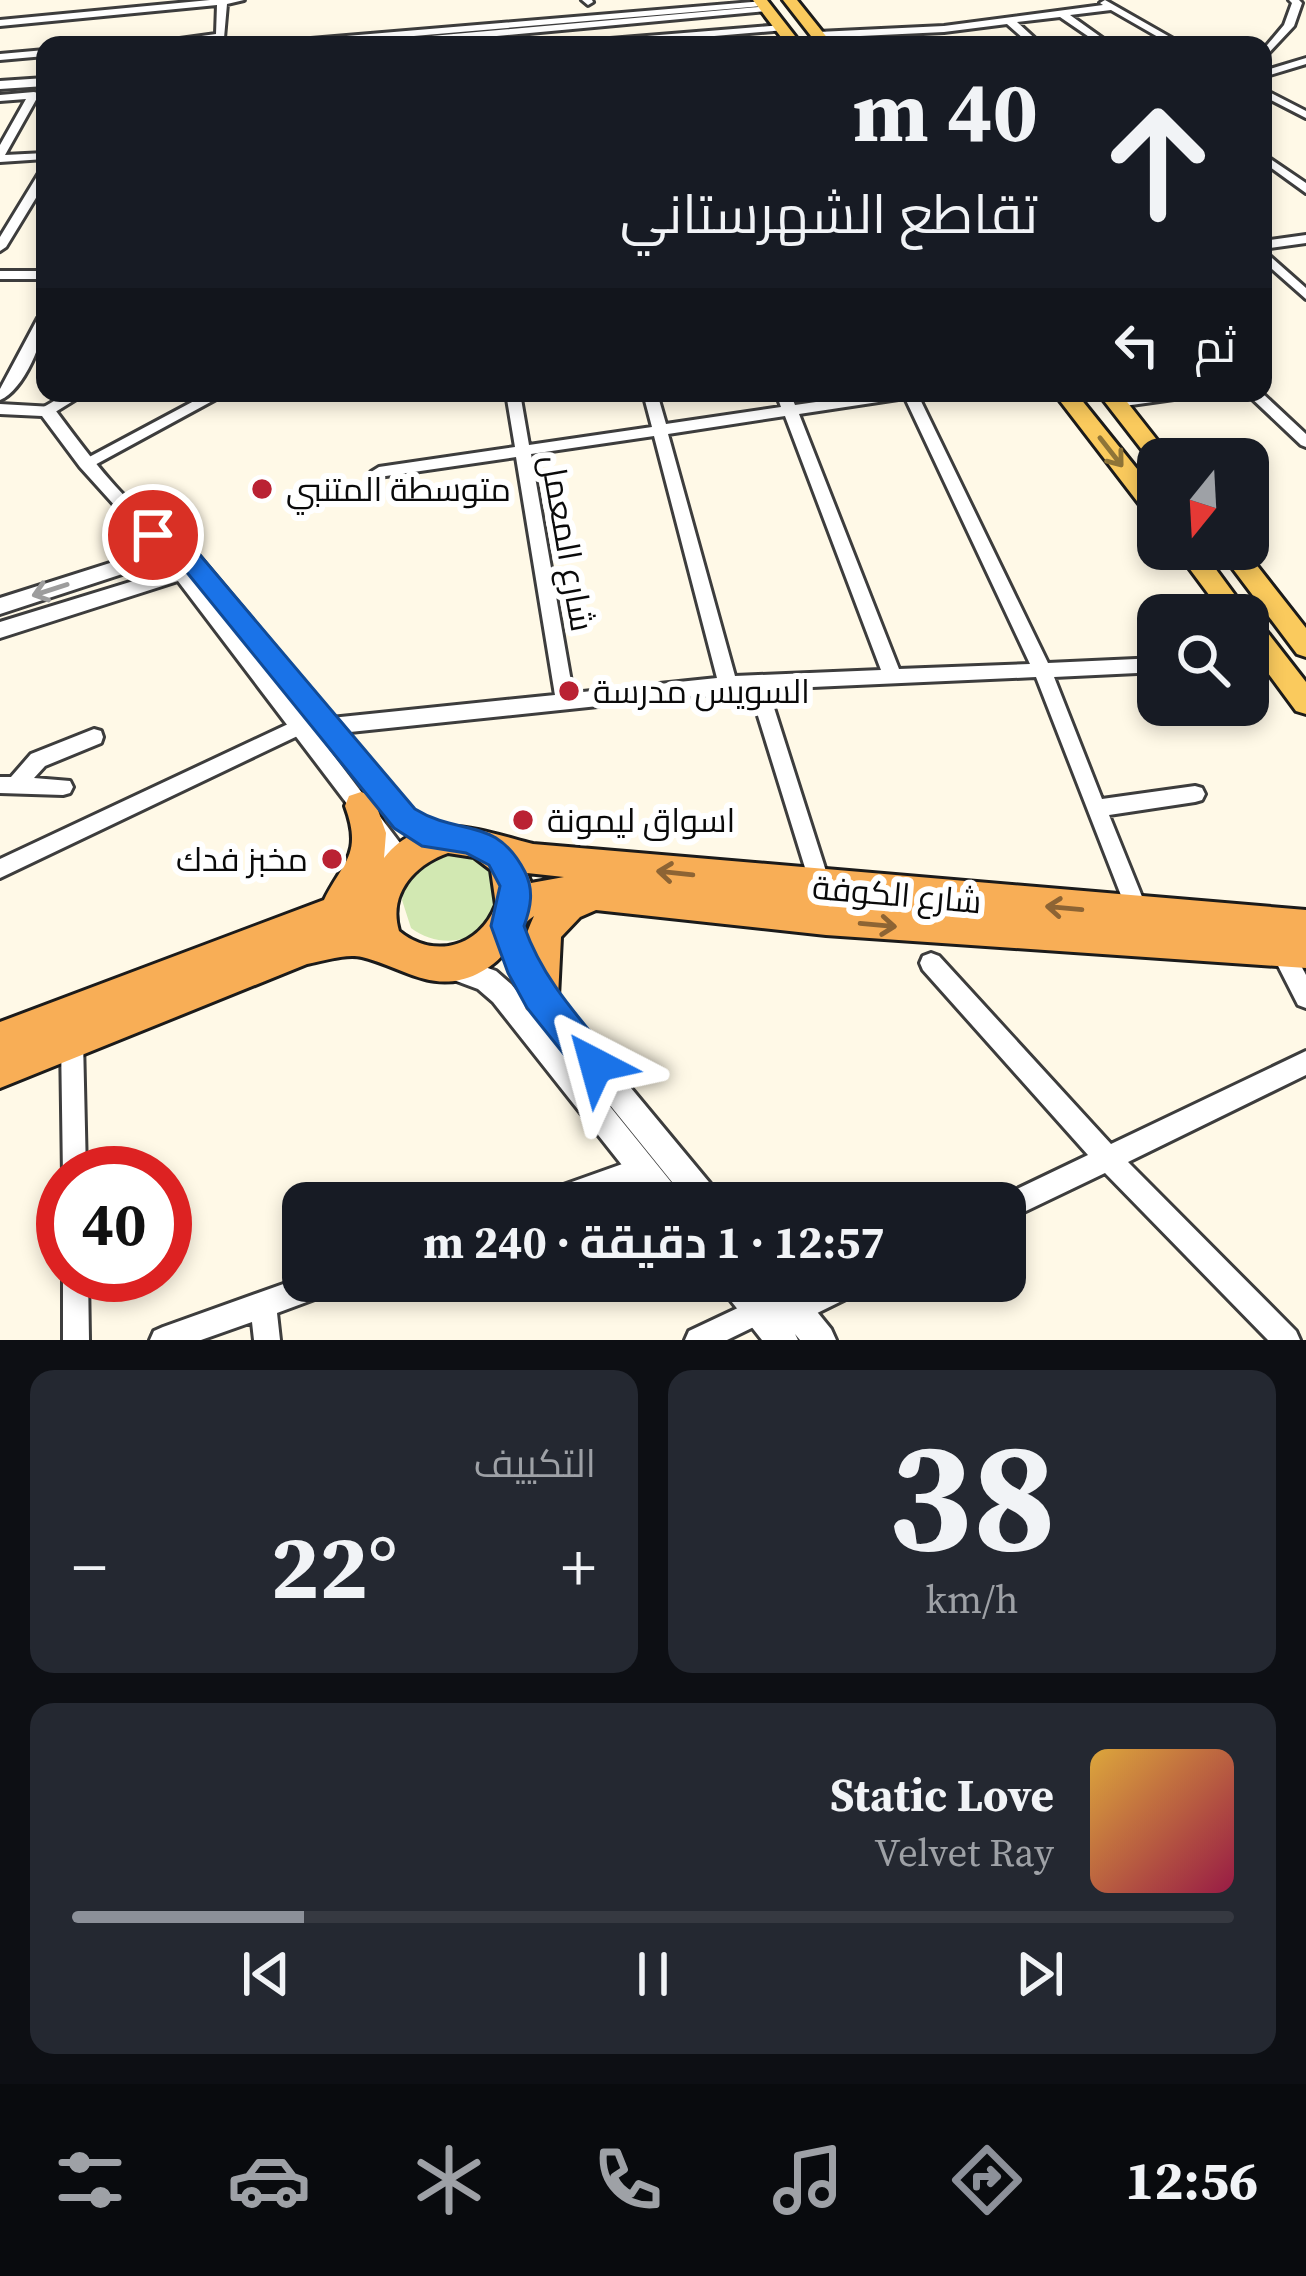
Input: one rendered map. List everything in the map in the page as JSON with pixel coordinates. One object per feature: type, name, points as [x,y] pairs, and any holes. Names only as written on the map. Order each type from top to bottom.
[{"type":"highway","points":[[314,920],[352,890],[370,855],[372,837],[362,806]]},
{"type":"highway","points":[[0,1041],[314,920],[362,898],[415,849],[448,838],[490,848],[512,874],[511,918],[477,956],[420,961],[358,938],[306,946],[0,1070]]},
{"type":"highway","name":"شارع الكوفة","points":[[490,848],[533,859],[1138,914],[1298,942]]},
{"type":"highway","points":[[387,876],[377,904],[381,929],[420,961]]},
{"type":"highway","name":"شارع الكوفة","points":[[511,918],[536,896],[595,896],[882,926],[1298,942]]},
{"type":"highway","points":[[539,997],[537,951],[543,932],[566,904],[595,896]]},
{"type":"main road","points":[[790,0],[819,36]]},
{"type":"main road","points":[[769,11],[788,36]]},
{"type":"main road","points":[[1077,402],[1137,483]]},
{"type":"main road","points":[[1115,402],[1144,438]]},
{"type":"main road","points":[[1204,570],[1222,594]]},
{"type":"main road","points":[[1246,570],[1306,647]]},
{"type":"main road","points":[[1269,668],[1306,704]]},
{"type":"street","points":[[0,22],[239,0]]},
{"type":"street","points":[[1099,0],[1163,36]]},
{"type":"street","points":[[1272,46],[1289,26],[1298,4],[1294,0]]},
{"type":"street","points":[[221,36],[222,2]]},
{"type":"street","points":[[866,36],[1112,7]]},
{"type":"street","points":[[594,36],[769,11]]},
{"type":"street","points":[[403,36],[769,11]]},
{"type":"street","points":[[695,36],[721,33],[769,11]]},
{"type":"street","points":[[1062,14],[1094,36]]},
{"type":"street","points":[[448,36],[740,16]]},
{"type":"street","points":[[1010,20],[1027,36]]},
{"type":"street","points":[[944,29],[950,36]]},
{"type":"street","points":[[0,57],[36,54]]},
{"type":"street","points":[[1272,71],[1306,62]]},
{"type":"street","points":[[0,70],[36,68]]},
{"type":"street","points":[[0,85],[36,83]]},
{"type":"street","points":[[0,98],[36,95]]},
{"type":"street","points":[[1272,97],[1306,115]]},
{"type":"street","points":[[0,157],[36,100]]},
{"type":"street","points":[[0,157],[36,156]]},
{"type":"street","points":[[1272,164],[1306,189]]},
{"type":"street","points":[[0,247],[36,187]]},
{"type":"street","points":[[1272,248],[1306,239]]},
{"type":"street","points":[[1272,259],[1306,295]]},
{"type":"street","points":[[0,275],[36,275]]},
{"type":"street","points":[[0,395],[8,390],[36,336]]},
{"type":"street","points":[[0,409],[47,411],[63,402]]},
{"type":"street","points":[[86,463],[203,402]]},
{"type":"street","name":"شارع المعمل","points":[[514,402],[566,704]]},
{"type":"street","points":[[653,402],[728,684]]},
{"type":"street","points":[[787,402],[893,677]]},
{"type":"street","points":[[380,472],[854,402]]},
{"type":"street","points":[[914,402],[1042,670],[1138,914]]},
{"type":"street","points":[[1263,402],[1306,442]]},
{"type":"street","points":[[47,411],[86,463],[331,726],[405,818],[433,837],[448,838]]},
{"type":"street","points":[[0,606],[166,546]]},
{"type":"street","points":[[0,630],[189,571]]},
{"type":"street","points":[[189,571],[392,850],[387,876]]},
{"type":"street","points":[[331,726],[728,684],[1137,666]]},
{"type":"street","points":[[758,683],[820,887]]},
{"type":"street","points":[[0,869],[301,726]]},
{"type":"street","points":[[8,785],[38,760],[94,737]]},
{"type":"street","points":[[8,785],[63,787]]},
{"type":"street","points":[[1096,808],[1196,794]]},
{"type":"street","points":[[511,918],[539,997],[691,1182]]},
{"type":"street","points":[[1298,942],[1306,997]]},
{"type":"street","points":[[420,961],[473,973],[502,993],[653,1182]]},
{"type":"street","points":[[931,963],[1108,1159],[1287,1340]]},
{"type":"street","points":[[72,1040],[74,1146]]},
{"type":"street","points":[[1026,1198],[1306,1064]]},
{"type":"street","points":[[606,1182],[642,1169]]},
{"type":"street","points":[[163,1340],[282,1298]]},
{"type":"street","points":[[75,1302],[76,1340]]},
{"type":"street","points":[[752,1302],[782,1340]]},
{"type":"street","points":[[789,1302],[820,1340]]},
{"type":"street","points":[[796,1310],[812,1302]]},
{"type":"street","points":[[262,1305],[267,1340]]},
{"type":"street","points":[[698,1340],[759,1311]]},
{"type":"green space","points":[[458,852],[473,855],[495,872],[499,899],[494,916],[463,939],[423,935],[411,928],[402,900],[405,889],[421,866]]},
{"type":"place","name":"متوسطة المتنبي","points":[[262,489]]},
{"type":"place","name":"السويس مدرسة","points":[[569,691]]},
{"type":"place","name":"اسواق ليمونة","points":[[523,820]]},
{"type":"place","name":"مخبز فدك","points":[[332,859]]},
{"type":"route","points":[[153,535],[181,548],[396,810],[433,837],[470,840],[500,855],[515,885],[508,926],[520,962],[539,997],[596,1065]]}]
